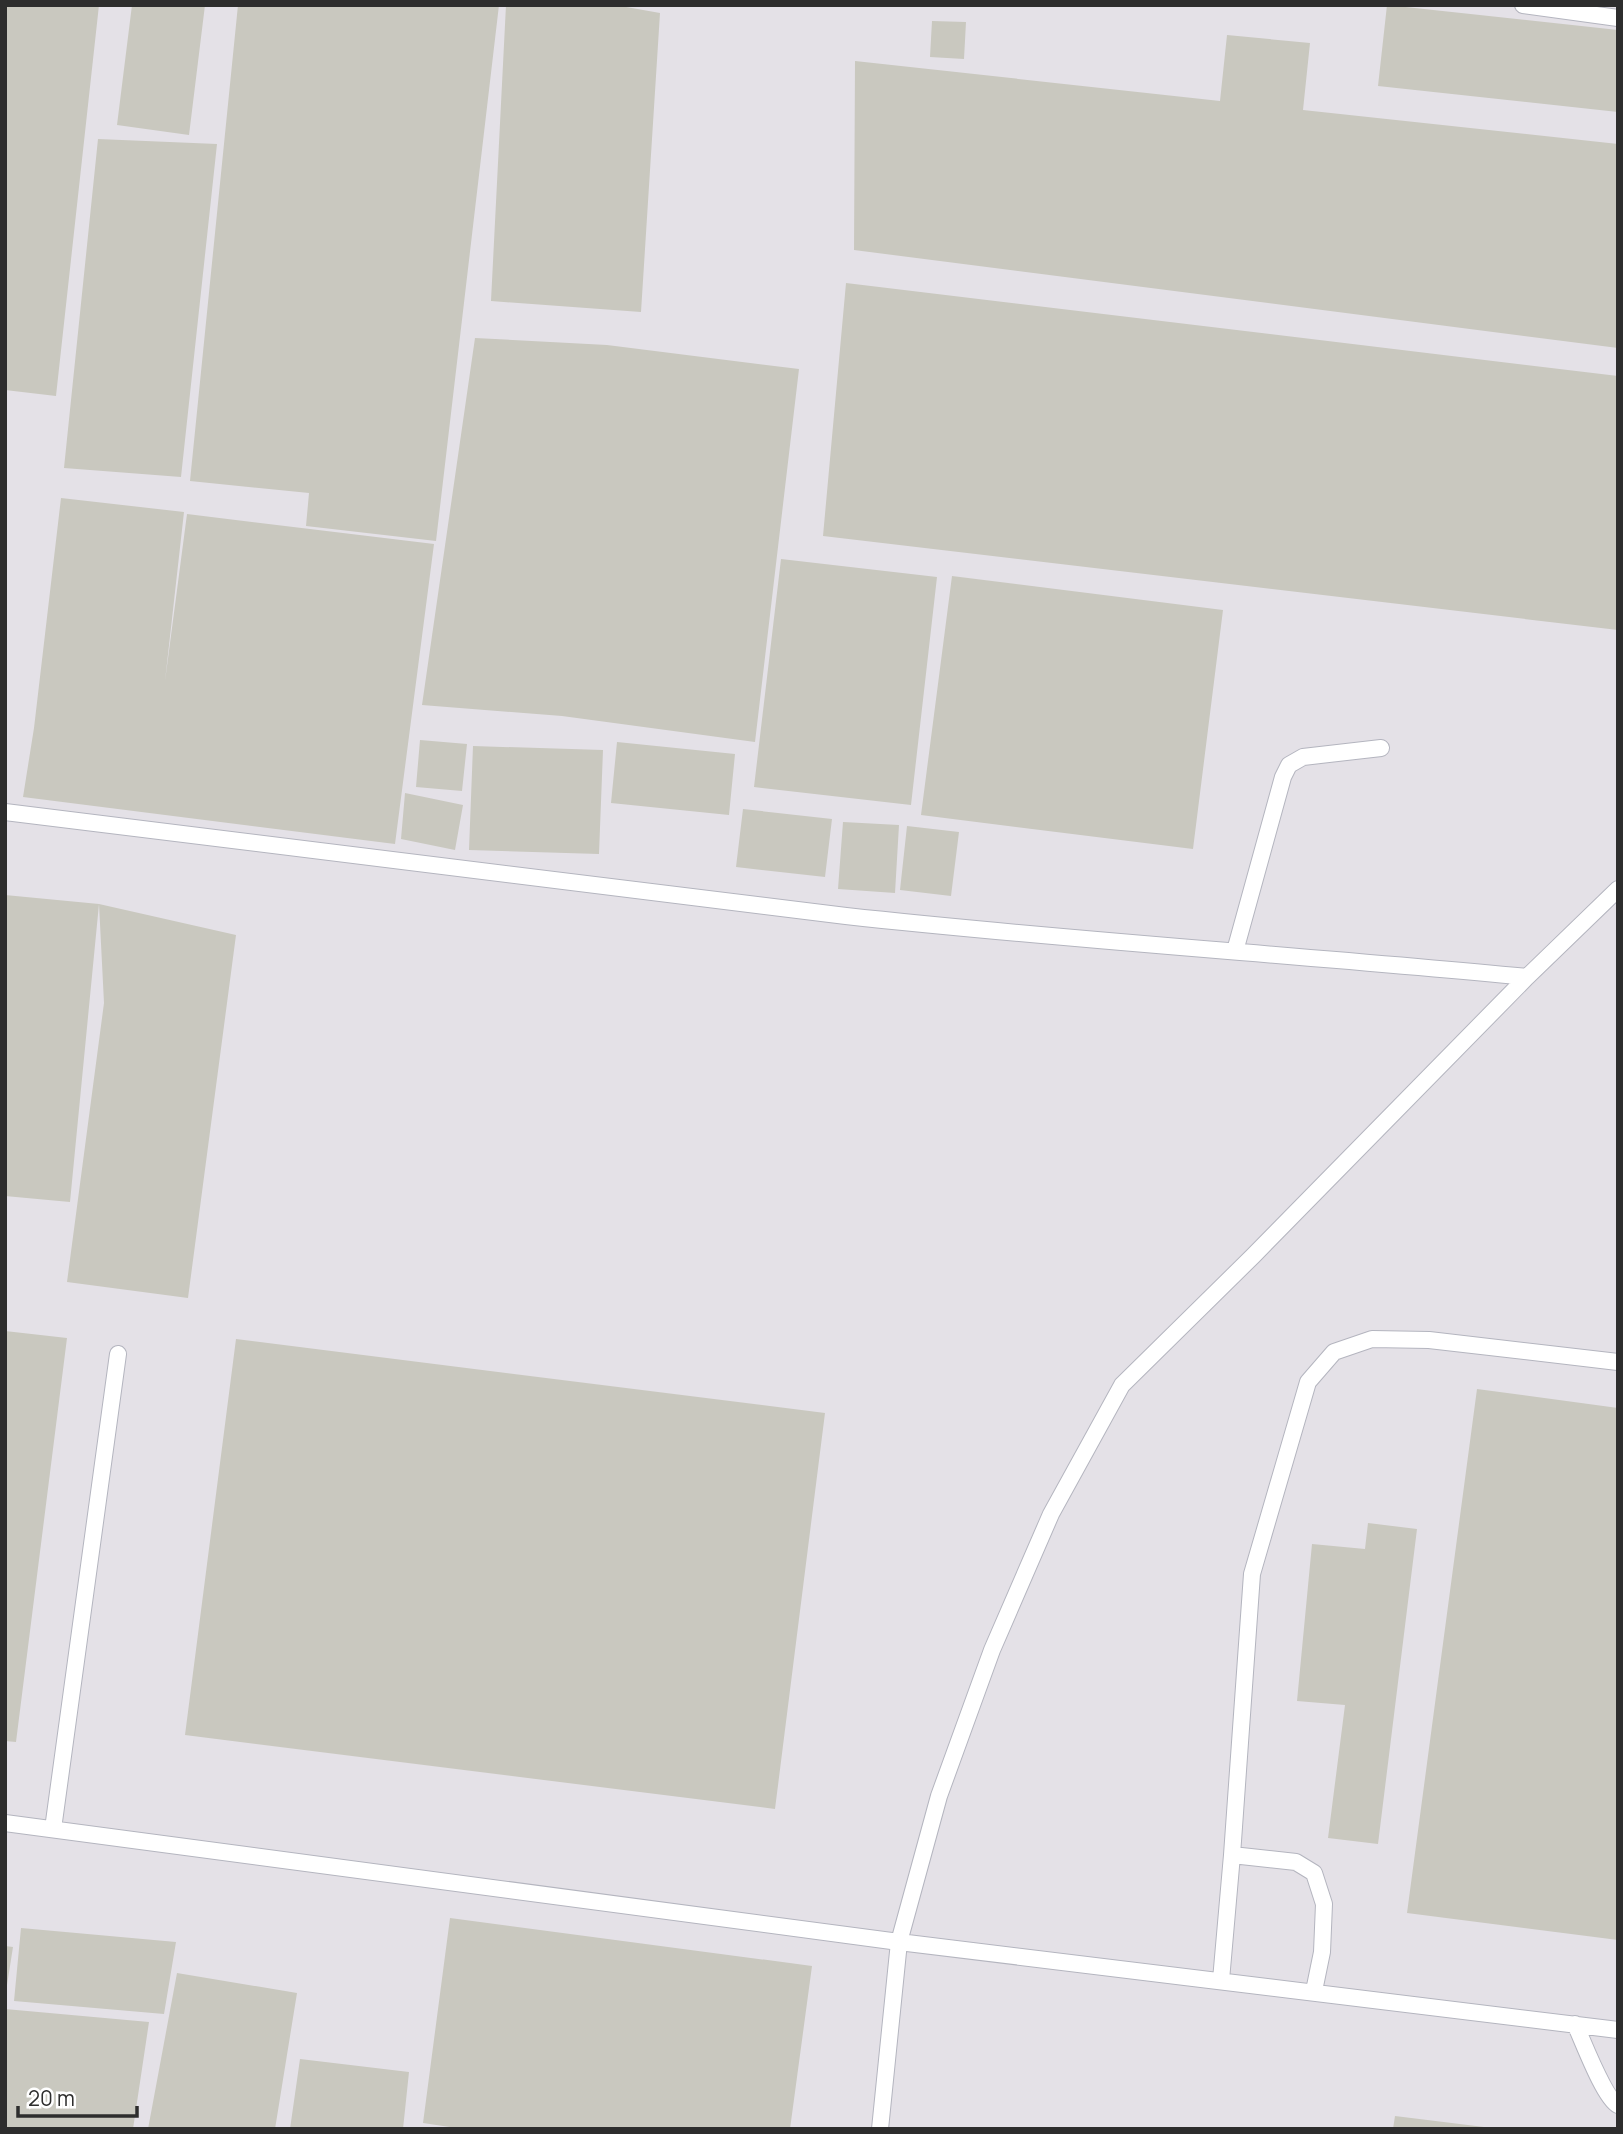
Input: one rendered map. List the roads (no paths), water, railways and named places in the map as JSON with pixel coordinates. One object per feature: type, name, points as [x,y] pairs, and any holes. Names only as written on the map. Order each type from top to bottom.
[{"type":"lane","points":[[1523,5],[1618,18]]},
{"type":"lane","points":[[1235,951],[1283,777],[1289,765],[1303,757],[1381,748]]},
{"type":"lane","points":[[5,812],[974,930],[1527,977]]},
{"type":"lane","points":[[880,2129],[899,1942],[939,1796],[992,1650],[1051,1514],[1122,1385],[1527,977],[1618,889]]},
{"type":"lane","points":[[1221,1980],[1252,1574],[1308,1382],[1334,1352],[1373,1339],[1429,1340],[1618,1362]]},
{"type":"lane","points":[[53,1829],[118,1354]]},
{"type":"lane","points":[[5,1823],[899,1942],[1618,2030]]},
{"type":"lane","points":[[1232,1855],[1296,1862],[1314,1873],[1324,1904],[1322,1952],[1314,1991]]},
{"type":"lane","points":[[1575,2024],[1601,2082],[1613,2103],[1618,2105]]}]
